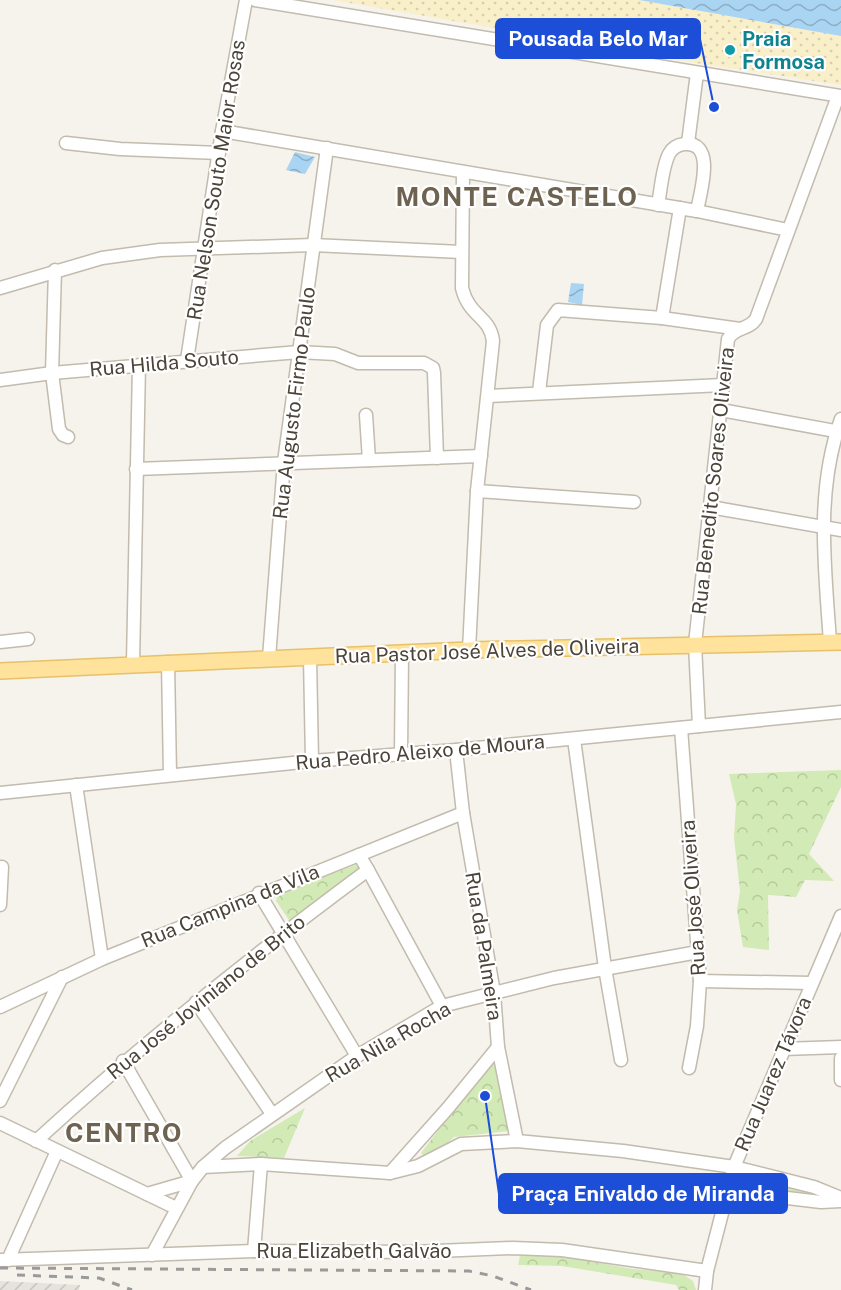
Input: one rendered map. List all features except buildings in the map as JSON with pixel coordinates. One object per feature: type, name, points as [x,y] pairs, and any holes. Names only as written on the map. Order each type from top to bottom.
[{"type":"main road","name":"Rua Pastor José Alves de Oliveira","points":[[0,671],[133,663],[470,650],[835,642]]},
{"type":"street","name":"Rua Nelson Souto Maior Rosas","points":[[187,360],[222,131],[246,0]]},
{"type":"street","points":[[255,0],[840,96]]},
{"type":"street","points":[[687,143],[697,73]]},
{"type":"street","name":"Rua Benedito Soares Oliveira","points":[[699,726],[695,644],[728,339],[732,332],[750,326],[756,319],[840,96]]},
{"type":"street","points":[[222,131],[680,208],[788,230]]},
{"type":"street","points":[[66,143],[120,149],[219,153]]},
{"type":"street","points":[[658,205],[670,152],[679,144],[687,143],[700,150],[705,162],[697,211]]},
{"type":"street","name":"Rua Augusto Firmo Paulo","points":[[269,658],[284,462],[327,148]]},
{"type":"street","points":[[463,171],[461,252],[465,299],[472,312],[489,327],[493,341],[477,491],[470,650]]},
{"type":"street","points":[[662,318],[680,208]]},
{"type":"street","points":[[0,288],[55,270],[129,253],[313,245],[461,252]]},
{"type":"street","points":[[55,270],[52,373],[59,429],[63,435],[68,437]]},
{"type":"street","points":[[539,392],[547,325],[558,310],[662,318],[740,329]]},
{"type":"street","name":"Rua Hilda Souto","points":[[0,380],[187,360],[299,352],[328,353],[358,363],[424,363],[433,368],[437,458]]},
{"type":"street","points":[[133,663],[138,365]]},
{"type":"street","points":[[488,396],[723,385]]},
{"type":"street","points":[[722,410],[840,428],[824,496],[822,527],[835,642]]},
{"type":"street","points":[[366,415],[369,460]]},
{"type":"street","points":[[136,469],[481,456]]},
{"type":"street","points":[[477,491],[634,502]]},
{"type":"street","points":[[710,507],[841,530]]},
{"type":"street","points":[[0,642],[28,639]]},
{"type":"street","points":[[401,754],[402,653]]},
{"type":"street","points":[[310,657],[312,761]]},
{"type":"street","points":[[168,662],[170,775]]},
{"type":"street","name":"Rua Pedro Aleixo de Moura","points":[[0,793],[312,761],[456,750],[841,712]]},
{"type":"street","name":"Rua José Oliveira","points":[[681,728],[700,981],[697,1026],[689,1068]]},
{"type":"street","points":[[574,739],[605,968],[621,1060]]},
{"type":"street","name":"Rua da Palmeira","points":[[456,750],[463,813],[494,993],[498,1047],[518,1141]]},
{"type":"street","points":[[76,784],[102,959]]},
{"type":"street","name":"Rua Campina da Vila","points":[[0,1007],[102,959],[259,893],[463,813]]},
{"type":"street","points":[[359,855],[442,1005]]},
{"type":"street","points":[[0,905],[2,867]]},
{"type":"street","name":"Rua José Joviniano de Brito","points":[[36,1141],[123,1061],[282,933],[368,870]]},
{"type":"street","points":[[259,893],[357,1056]]},
{"type":"street","name":"Rua Juarez Távora","points":[[705,1290],[734,1167],[841,916]]},
{"type":"street","name":"Rua Nila Rocha","points":[[152,1255],[176,1208],[203,1167],[272,1114],[357,1056],[442,1005],[605,968],[698,952]]},
{"type":"street","points":[[0,1101],[62,977]]},
{"type":"street","points":[[700,981],[811,983]]},
{"type":"street","points":[[196,1002],[272,1114]]},
{"type":"street","points":[[390,1173],[498,1047]]},
{"type":"street","points":[[783,1048],[841,1047]]},
{"type":"street","points":[[841,1058],[839,1076],[841,1080]]},
{"type":"street","points":[[123,1061],[192,1181],[147,1194]]},
{"type":"street","points":[[0,1123],[176,1208]]},
{"type":"street","points":[[203,1167],[261,1164],[390,1173],[418,1166],[456,1145],[518,1141],[604,1149],[734,1167],[814,1187],[841,1200]]},
{"type":"street","points":[[4,1260],[57,1150]]},
{"type":"street","points":[[254,1251],[261,1164]]},
{"type":"street","points":[[728,1191],[811,1201],[841,1200]]},
{"type":"street","name":"Rua Elizabeth Galvão","points":[[4,1260],[254,1251],[412,1252],[513,1248],[562,1250],[708,1271]]},
{"type":"shaded area","points":[[0,1281],[80,1285],[79,1290],[0,1290]]},
{"type":"sand","name":"Praia Formosa","points":[[333,0],[639,0],[841,36],[841,85],[696,63]]},
{"type":"green space","points":[[841,770],[841,787],[809,854],[834,881],[805,880],[796,897],[768,895],[769,950],[743,947],[737,910],[740,891],[734,838],[736,804],[729,774]]},
{"type":"green space","points":[[356,865],[360,868],[293,920],[289,920],[276,901],[278,893]]},
{"type":"green space","points":[[490,1063],[498,1064],[509,1131],[454,1137],[440,1150],[423,1155],[421,1153]]},
{"type":"green space","points":[[305,1108],[284,1158],[237,1156],[250,1141]]},
{"type":"green space","points":[[738,1171],[828,1196],[828,1200],[736,1185]]},
{"type":"green space","points":[[520,1255],[567,1257],[633,1269],[681,1273],[693,1281],[696,1290],[679,1290],[676,1285],[562,1266],[518,1265]]},
{"type":"water","points":[[639,0],[841,0],[841,36]]},
{"type":"water","points":[[295,152],[315,157],[305,174],[286,170]]},
{"type":"water","points":[[571,283],[584,284],[582,305],[568,302]]},
{"type":"railway","points":[[0,1268],[469,1271],[493,1276],[531,1290]]},
{"type":"railway","points":[[17,1275],[99,1278],[132,1290]]},
{"type":"place","name":"Praia Formosa","points":[[730,50]]},
{"type":"place","name":"Pousada Belo Mar","points":[[714,107]]},
{"type":"place","name":"Praça Enivaldo de Miranda","points":[[485,1096]]},
{"type":"district","name":"MONTE CASTELO","points":[[517,196]]},
{"type":"district","name":"CENTRO","points":[[124,1132]]}]
